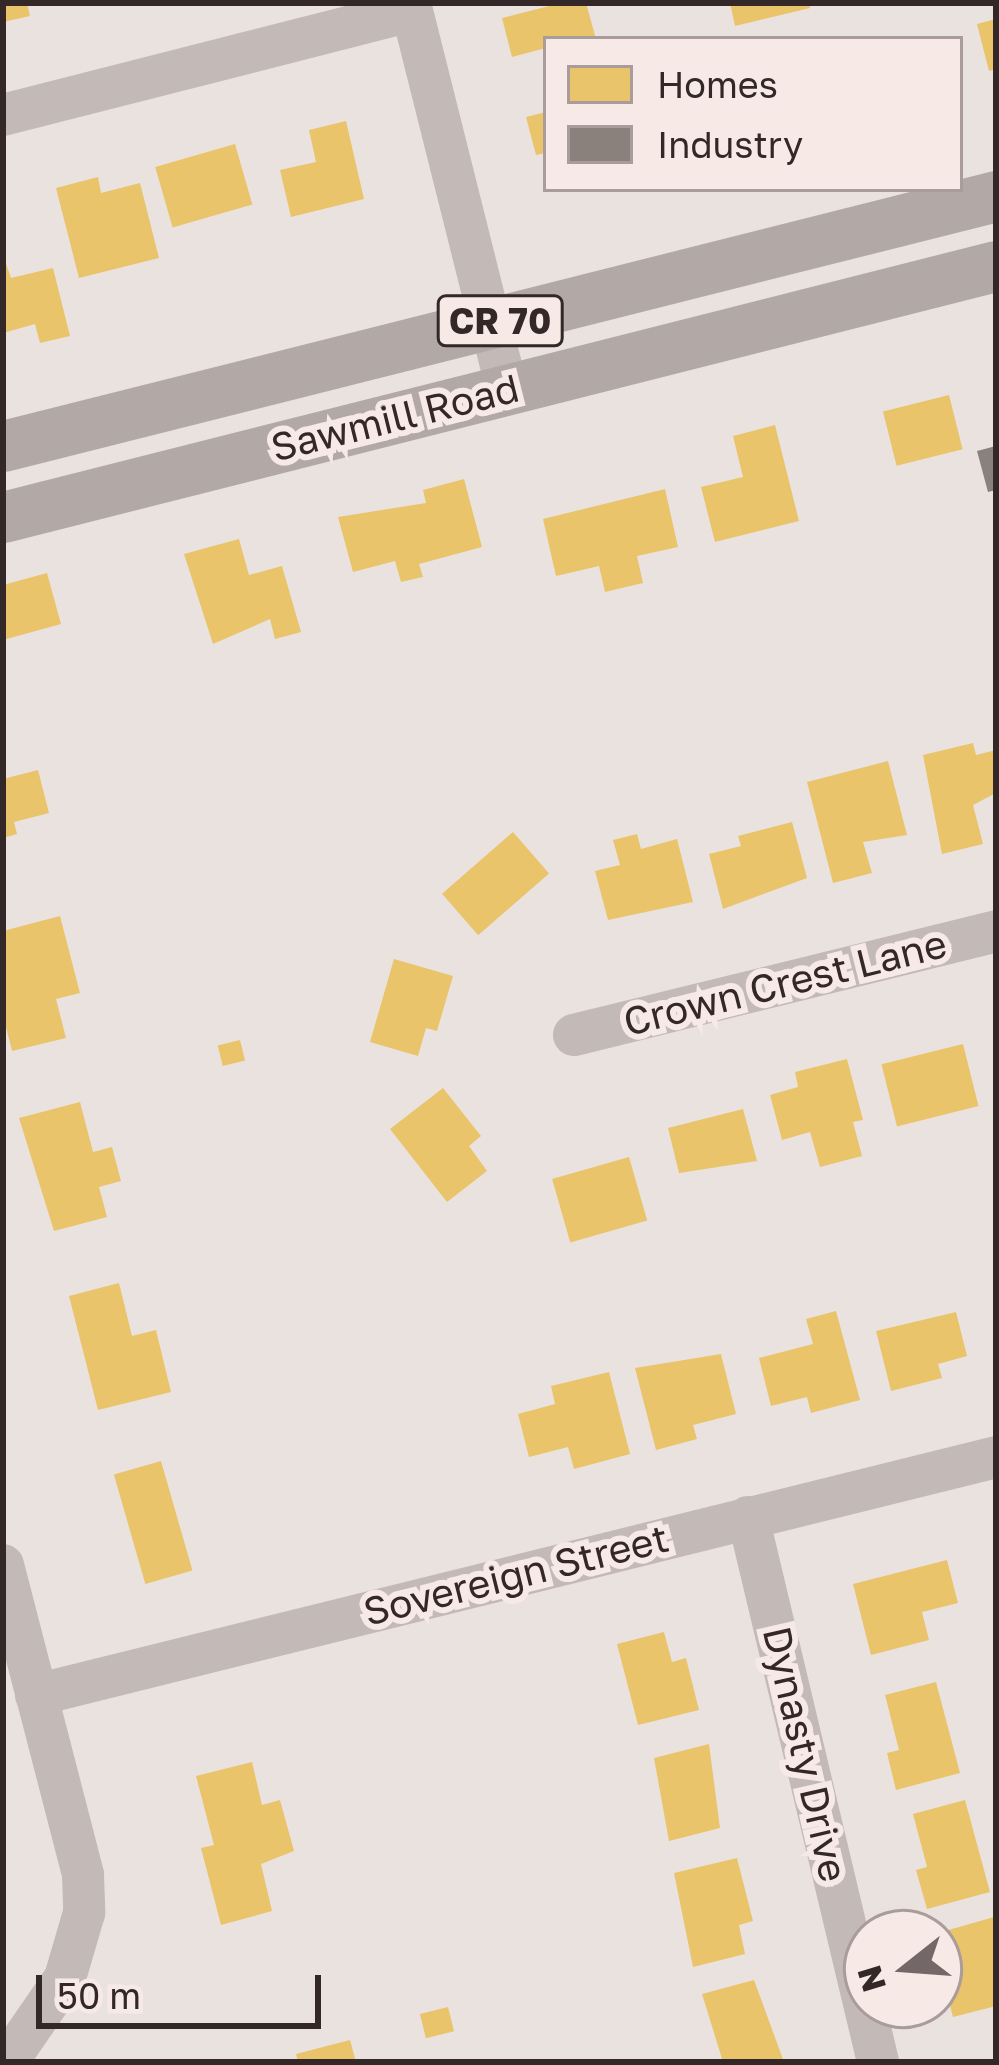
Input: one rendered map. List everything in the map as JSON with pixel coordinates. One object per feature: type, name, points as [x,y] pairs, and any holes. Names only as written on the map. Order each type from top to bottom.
[{"type":"main road","name":"Sawmill Road","points":[[3,446],[996,196]]},
{"type":"main road","name":"Sawmill Road","points":[[3,517],[996,266]]},
{"type":"street","points":[[3,115],[411,7],[507,389]]},
{"type":"street","name":"Crown Crest Lane","points":[[574,1035],[996,931]]},
{"type":"street","name":"Sovereign Street","points":[[36,1695],[996,1457]]},
{"type":"street","name":"Dynasty Drive","points":[[748,1517],[878,2062]]},
{"type":"street","points":[[3,1565],[83,1875],[84,1913],[65,1978],[7,2062]]},
{"type":"building: Homes","points":[[3,3],[27,3],[30,16],[3,22]]},
{"type":"building: Homes","points":[[561,3],[586,3],[595,36],[543,36],[543,49],[512,57],[502,18]]},
{"type":"building: Homes","points":[[730,3],[809,3],[810,8],[735,26]]},
{"type":"building: Homes","points":[[996,19],[996,69],[989,71],[977,24]]},
{"type":"building: Homes","points":[[543,113],[543,154],[536,155],[526,117]]},
{"type":"building: Homes","points":[[346,121],[364,199],[291,217],[280,170],[316,162],[309,130]]},
{"type":"building: Homes","points":[[235,144],[252,205],[173,227],[155,167]]},
{"type":"building: Homes","points":[[98,177],[101,193],[140,183],[159,258],[79,278],[56,188]]},
{"type":"building: Homes","points":[[3,255],[11,278],[53,268],[70,336],[40,343],[35,324],[3,333]]},
{"type":"building: Homes","points":[[949,395],[963,449],[897,466],[883,411]]},
{"type":"building: Homes","points":[[775,425],[799,521],[715,542],[701,487],[743,477],[733,436]]},
{"type":"building: Homes","points":[[464,479],[482,547],[419,564],[423,577],[401,582],[395,561],[353,572],[338,517],[426,503],[423,490]]},
{"type":"building: Homes","points":[[665,489],[678,547],[637,556],[643,583],[605,592],[599,566],[556,576],[543,519]]},
{"type":"building: Homes","points":[[239,539],[249,575],[282,566],[301,632],[275,639],[270,619],[213,644],[184,554]]},
{"type":"building: Homes","points":[[47,573],[61,624],[3,640],[3,585]]},
{"type":"building: Homes","points":[[973,743],[976,755],[996,750],[996,793],[973,805],[983,844],[942,854],[923,755]]},
{"type":"building: Homes","points":[[888,761],[907,835],[863,842],[872,873],[833,883],[807,782]]},
{"type":"building: Homes","points":[[38,770],[49,813],[14,822],[17,834],[3,838],[3,779]]},
{"type":"building: Homes","points":[[792,822],[807,878],[723,909],[709,854],[741,846],[738,836]]},
{"type":"building: Homes","points":[[513,832],[549,874],[478,935],[442,894]]},
{"type":"building: Homes","points":[[637,834],[641,849],[677,839],[693,902],[608,920],[595,871],[620,865],[613,840]]},
{"type":"building: Homes","points":[[60,916],[80,993],[56,999],[66,1038],[12,1051],[3,1015],[3,931]]},
{"type":"building: Homes","points":[[394,959],[453,976],[437,1031],[426,1028],[418,1056],[370,1042]]},
{"type":"building: Homes","points":[[240,1040],[245,1060],[223,1066],[218,1046]]},
{"type":"building: Homes","points":[[963,1044],[978,1106],[897,1126],[881,1064]]},
{"type":"building: Homes","points":[[847,1059],[863,1120],[853,1122],[862,1156],[820,1167],[810,1132],[782,1140],[770,1095],[798,1087],[795,1072]]},
{"type":"building: Homes","points":[[443,1088],[481,1136],[469,1146],[487,1171],[447,1202],[390,1129]]},
{"type":"building: Homes","points":[[80,1102],[93,1152],[112,1147],[121,1181],[99,1187],[107,1217],[54,1231],[19,1118]]},
{"type":"building: Homes","points":[[743,1109],[757,1161],[679,1173],[668,1128]]},
{"type":"building: Homes","points":[[629,1157],[647,1220],[570,1242],[552,1179]]},
{"type":"building: Homes","points":[[119,1283],[132,1336],[156,1330],[171,1392],[98,1410],[69,1296]]},
{"type":"building: Homes","points":[[836,1311],[860,1400],[811,1413],[807,1397],[771,1406],[759,1358],[813,1344],[806,1319]]},
{"type":"building: Homes","points":[[956,1312],[967,1356],[938,1364],[942,1378],[891,1391],[876,1331]]},
{"type":"building: Homes","points":[[721,1354],[736,1414],[693,1425],[697,1439],[656,1450],[635,1368]]},
{"type":"building: Homes","points":[[609,1372],[630,1454],[574,1469],[568,1447],[529,1457],[518,1414],[555,1404],[551,1386]]},
{"type":"building: Homes","points":[[161,1461],[192,1571],[145,1584],[114,1475]]},
{"type":"building: Homes","points":[[947,1560],[958,1603],[922,1612],[929,1640],[871,1655],[853,1584]]},
{"type":"building: Homes","points":[[664,1632],[672,1662],[686,1658],[699,1710],[638,1725],[617,1644]]},
{"type":"building: Homes","points":[[936,1682],[960,1773],[896,1790],[887,1753],[899,1750],[885,1695]]},
{"type":"building: Homes","points":[[709,1744],[720,1828],[669,1841],[654,1758]]},
{"type":"building: Homes","points":[[252,1762],[262,1805],[280,1800],[294,1851],[261,1864],[272,1911],[221,1925],[201,1848],[214,1845],[196,1776]]},
{"type":"building: Homes","points":[[965,1800],[990,1892],[927,1909],[916,1870],[927,1867],[913,1814]]},
{"type":"building: Homes","points":[[737,1858],[753,1921],[739,1925],[745,1954],[693,1967],[674,1873]]},
{"type":"building: Homes","points":[[994,1917],[996,2006],[963,2014],[963,1926]]},
{"type":"building: Homes","points":[[754,1980],[784,2062],[723,2062],[702,1994]]},
{"type":"building: Homes","points":[[448,2007],[454,2031],[426,2038],[420,2014]]},
{"type":"building: Homes","points":[[350,2040],[356,2062],[298,2062],[296,2054]]},
{"type":"building: Industry","points":[[996,446],[996,490],[988,492],[977,451]]}]
